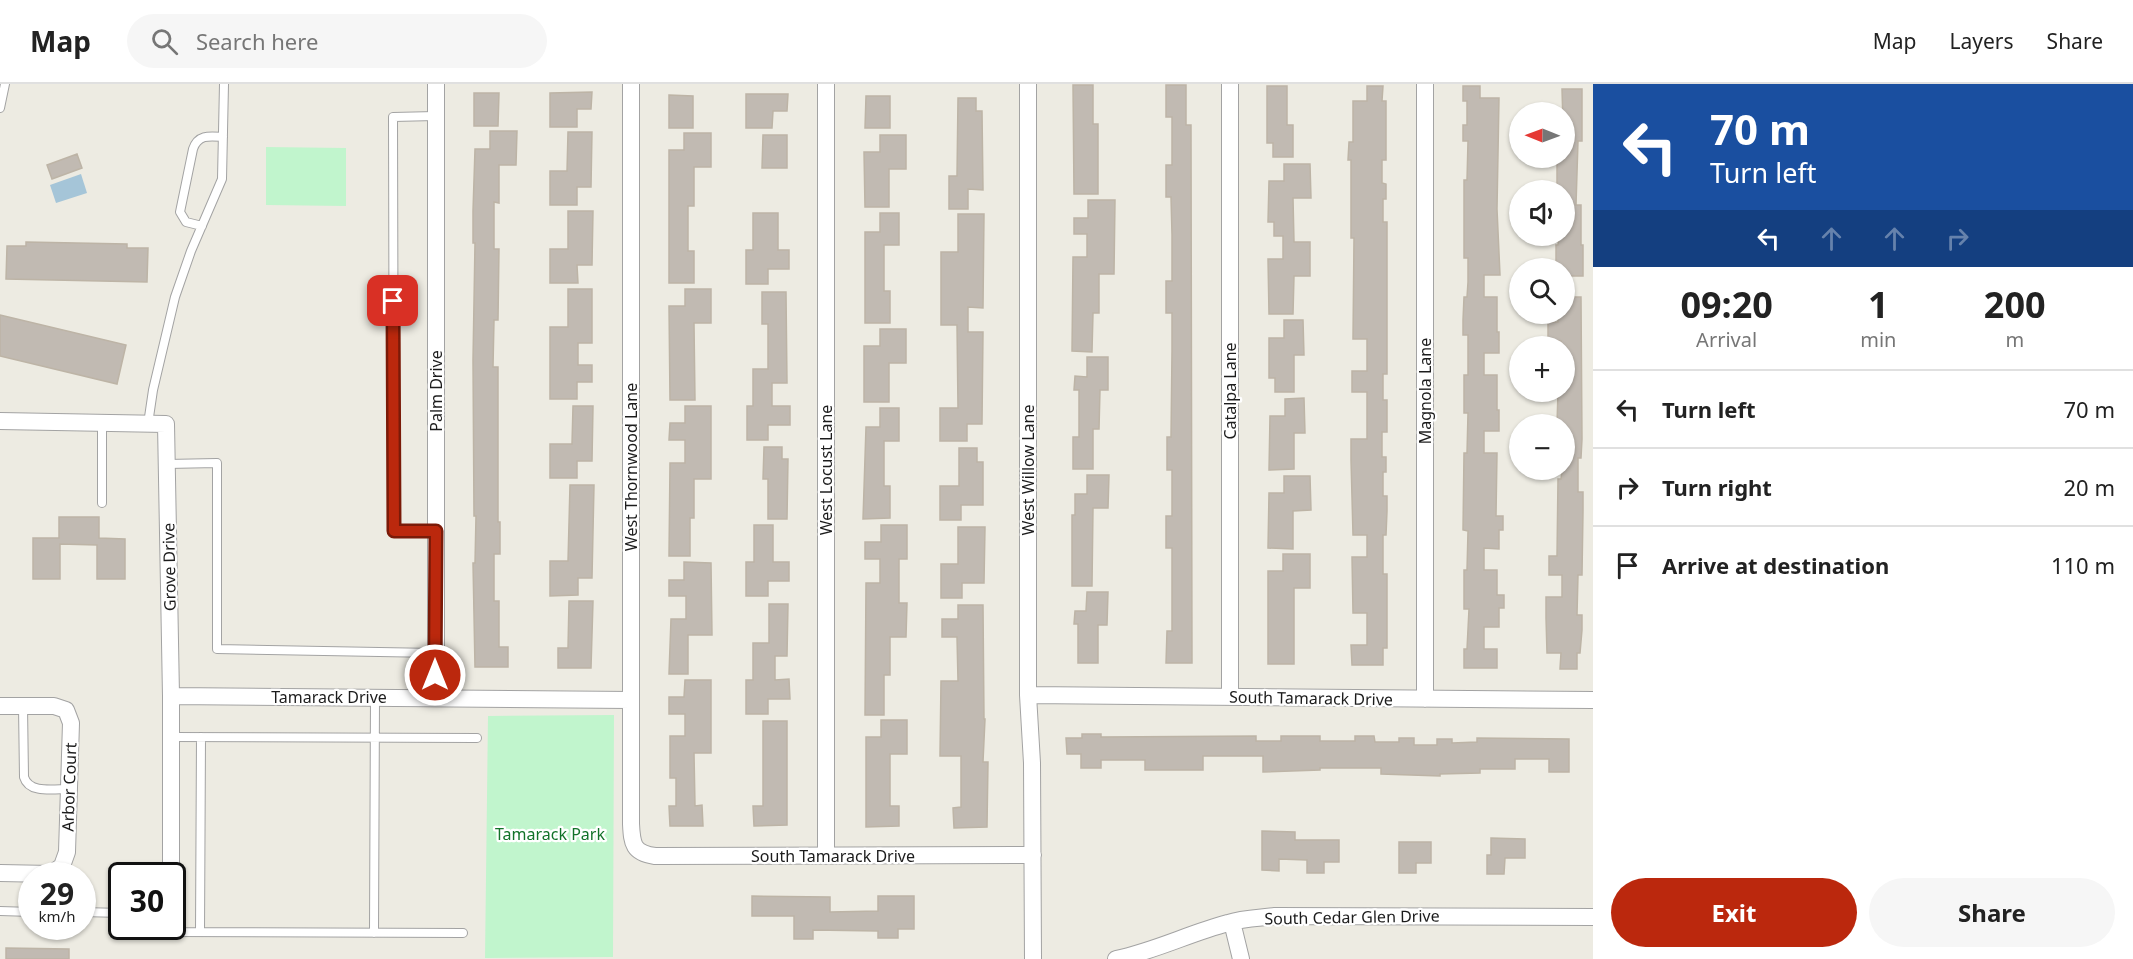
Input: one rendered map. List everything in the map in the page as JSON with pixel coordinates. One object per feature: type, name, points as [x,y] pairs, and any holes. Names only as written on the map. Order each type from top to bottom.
[{"type":"street","name":"Palm Drive","points":[[436,84],[436,698]]},
{"type":"street","name":"West Thornwood Lane","points":[[632,84],[631,824],[636,849]]},
{"type":"street","name":"West Locust Lane","points":[[826,84],[826,856]]},
{"type":"street","name":"West Willow Lane","points":[[1028,84],[1028,695],[1033,855],[1033,959]]},
{"type":"street","name":"Catalpa Lane","points":[[1230,84],[1230,697]]},
{"type":"street","name":"Magnola Lane","points":[[1425,84],[1425,699]]},
{"type":"street","name":"Grove Drive","points":[[0,421],[166,424],[171,696],[171,862]]},
{"type":"street","name":"South Tamarack Drive","points":[[1028,695],[1593,700]]},
{"type":"street","name":"Tamarack Drive","points":[[171,696],[631,699]]},
{"type":"street","name":"Arbor Court","points":[[0,706],[54,706],[66,710],[71,723],[67,852],[62,866],[51,874],[0,873]]},
{"type":"street","name":"South Tamarack Drive","points":[[636,849],[646,855],[655,856],[1033,855]]},
{"type":"street","name":"South Cedar Glen Drive","points":[[1116,959],[1140,954],[1232,921],[1275,916],[1593,917]]},
{"type":"street","points":[[1232,921],[1241,959]]},
{"type":"lane","points":[[0,108],[5,84]]},
{"type":"lane","points":[[147,424],[175,297],[222,179],[224,84]]},
{"type":"lane","points":[[435,116],[393,117],[393,141],[394,531],[436,531]]},
{"type":"lane","points":[[202,226],[186,222],[180,212],[193,149],[195,143],[204,136],[223,137]]},
{"type":"lane","points":[[102,423],[102,503]]},
{"type":"lane","points":[[167,465],[217,463],[217,649],[435,653]]},
{"type":"lane","points":[[374,933],[375,697]]},
{"type":"lane","points":[[24,706],[24,777],[26,784],[31,788],[69,789]]},
{"type":"lane","points":[[171,737],[477,738]]},
{"type":"lane","points":[[200,932],[201,737]]},
{"type":"lane","points":[[0,911],[18,912]]},
{"type":"lane","points":[[186,932],[463,933]]},
{"type":"green space","points":[[266,147],[346,148],[346,206],[266,205]]},
{"type":"green space","name":"Tamarack Park","points":[[614,715],[613,957],[485,958],[488,716]]},
{"type":"water","points":[[81,174],[87,193],[56,203],[50,185]]},
{"type":"building","points":[[1073,85],[1093,85],[1093,124],[1098,124],[1098,194],[1074,194]]},
{"type":"building","points":[[1166,85],[1186,85],[1186,125],[1191,125],[1192,663],[1166,663],[1167,631],[1172,631],[1172,548],[1166,548],[1166,516],[1172,516],[1172,470],[1167,470],[1167,437],[1171,437],[1172,313],[1166,313],[1166,281],[1172,281],[1172,235],[1171,197],[1166,197],[1166,165],[1172,165],[1172,117],[1166,117]]},
{"type":"building","points":[[1267,86],[1287,86],[1287,125],[1293,125],[1293,157],[1273,157],[1273,143],[1267,143]]},
{"type":"building","points":[[1367,86],[1383,86],[1382,101],[1386,101],[1386,160],[1382,160],[1382,183],[1386,184],[1386,199],[1383,199],[1383,222],[1387,222],[1387,374],[1383,374],[1383,400],[1387,400],[1387,432],[1382,432],[1382,457],[1386,457],[1386,472],[1383,472],[1383,496],[1387,496],[1387,511],[1386,535],[1383,535],[1383,574],[1387,574],[1387,648],[1383,648],[1383,665],[1352,665],[1351,645],[1367,645],[1367,613],[1353,613],[1352,557],[1367,557],[1367,535],[1353,535],[1351,439],[1367,439],[1367,392],[1352,392],[1352,371],[1367,371],[1367,339],[1353,339],[1354,238],[1351,238],[1351,160],[1348,160],[1349,142],[1353,142],[1353,101],[1367,101]]},
{"type":"building","points":[[1463,86],[1480,86],[1480,98],[1499,98],[1497,209],[1500,275],[1484,275],[1484,297],[1497,297],[1497,332],[1499,332],[1499,353],[1484,353],[1484,375],[1497,375],[1497,410],[1499,410],[1499,431],[1484,431],[1484,453],[1497,453],[1496,516],[1503,516],[1503,530],[1499,530],[1499,549],[1484,548],[1484,570],[1497,570],[1497,595],[1504,595],[1504,608],[1499,608],[1499,627],[1484,627],[1484,649],[1497,649],[1497,668],[1464,668],[1469,609],[1464,609],[1464,570],[1467,570],[1468,531],[1463,530],[1464,453],[1467,453],[1468,413],[1464,413],[1464,375],[1468,375],[1468,335],[1463,335],[1463,320],[1464,297],[1467,297],[1468,258],[1464,258],[1464,180],[1467,180],[1468,141],[1463,141],[1463,125],[1467,125],[1467,101],[1463,101]]},
{"type":"building","points":[[1562,89],[1582,89],[1582,141],[1578,141],[1576,205],[1581,205],[1583,276],[1575,276],[1575,258],[1556,258],[1556,246],[1575,246],[1575,180],[1557,180],[1557,168],[1575,168],[1575,102],[1562,102]]},
{"type":"building","points":[[592,92],[591,109],[577,109],[577,127],[550,127],[550,93]]},
{"type":"building","points":[[474,93],[499,93],[498,126],[474,126]]},
{"type":"building","points":[[746,94],[788,94],[787,111],[773,111],[772,128],[746,128]]},
{"type":"building","points":[[669,95],[693,96],[693,128],[669,128]]},
{"type":"building","points":[[866,96],[890,96],[890,128],[865,128]]},
{"type":"building","points":[[958,98],[976,98],[976,111],[982,111],[983,190],[968,189],[968,209],[949,209],[949,176],[957,176]]},
{"type":"building","points":[[490,131],[517,131],[516,165],[499,165],[499,203],[494,202],[494,249],[499,249],[498,320],[494,320],[493,367],[498,367],[500,554],[494,554],[494,601],[499,601],[499,647],[508,647],[508,667],[475,667],[473,563],[475,563],[476,516],[474,516],[473,360],[475,243],[473,243],[473,211],[475,149],[490,149]]},
{"type":"building","points":[[568,132],[592,132],[591,187],[577,187],[577,205],[550,205],[550,171],[567,171]]},
{"type":"building","points":[[684,133],[711,133],[711,167],[694,167],[694,206],[688,206],[688,251],[694,251],[694,283],[669,283],[669,150],[684,150]]},
{"type":"building","points":[[763,135],[787,135],[787,168],[762,168]]},
{"type":"building","points":[[880,135],[906,135],[906,169],[889,169],[889,207],[865,207],[864,152],[880,152]]},
{"type":"building","points":[[77,154],[82,168],[52,179],[47,165]]},
{"type":"building","points":[[1284,164],[1310,164],[1311,198],[1293,198],[1294,242],[1310,242],[1310,276],[1294,276],[1293,314],[1269,314],[1268,259],[1283,259],[1283,236],[1274,236],[1274,222],[1268,222],[1269,181],[1284,181]]},
{"type":"building","points":[[1088,200],[1115,200],[1114,274],[1099,274],[1099,313],[1093,313],[1092,352],[1072,351],[1073,257],[1087,257],[1087,234],[1074,234],[1074,218],[1088,218]]},
{"type":"building","points":[[568,211],[593,211],[592,265],[577,265],[578,283],[550,283],[550,249],[568,249]]},
{"type":"building","points":[[753,213],[778,213],[778,250],[789,250],[789,269],[768,269],[768,284],[746,284],[746,250],[753,250]]},
{"type":"building","points":[[880,213],[899,213],[899,245],[884,245],[884,291],[890,291],[890,323],[865,323],[865,232],[880,232]]},
{"type":"building","points":[[958,214],[984,214],[983,308],[968,307],[968,332],[983,332],[982,424],[967,424],[967,441],[940,441],[940,408],[958,408],[957,325],[941,325],[941,252],[958,252]]},
{"type":"building","points":[[26,242],[127,244],[127,248],[148,248],[147,282],[6,279],[7,246],[26,246]]},
{"type":"building","points":[[568,289],[592,289],[592,343],[578,343],[578,365],[592,365],[592,382],[577,382],[577,399],[550,399],[550,327],[568,327]]},
{"type":"building","points":[[685,289],[711,289],[711,323],[694,323],[695,400],[670,400],[669,306],[685,306]]},
{"type":"building","points":[[762,292],[786,292],[787,383],[772,383],[772,406],[790,406],[790,425],[768,425],[768,440],[747,440],[747,406],[753,406],[753,369],[768,369],[768,324],[762,324]]},
{"type":"building","points":[[1575,297],[1581,297],[1582,439],[1581,458],[1578,458],[1578,492],[1583,492],[1583,511],[1582,575],[1578,575],[1577,615],[1582,615],[1582,630],[1580,653],[1577,653],[1577,669],[1560,669],[1561,653],[1547,653],[1546,597],[1562,597],[1562,575],[1549,575],[1549,556],[1557,556],[1558,480],[1575,480],[1575,414],[1557,414],[1558,402],[1575,402],[1575,336],[1548,336],[1548,324],[1575,324]]},
{"type":"building","points":[[0,315],[126,345],[117,384],[0,356]]},
{"type":"building","points":[[1284,320],[1303,320],[1304,355],[1294,355],[1294,392],[1275,392],[1275,378],[1269,378],[1269,338],[1284,338]]},
{"type":"building","points":[[880,329],[906,329],[906,363],[889,363],[889,402],[864,402],[864,346],[880,346]]},
{"type":"building","points":[[1087,357],[1108,357],[1108,390],[1100,390],[1099,429],[1093,429],[1093,469],[1073,469],[1073,437],[1079,437],[1079,390],[1074,390],[1075,376],[1087,377]]},
{"type":"building","points":[[1304,398],[1305,433],[1294,433],[1294,469],[1269,470],[1270,416],[1285,416],[1285,399]]},
{"type":"building","points":[[573,406],[593,406],[592,461],[577,461],[577,478],[550,478],[550,444],[572,444]]},
{"type":"building","points":[[685,406],[711,406],[711,479],[694,479],[694,518],[690,518],[690,556],[669,556],[670,463],[685,463],[685,440],[669,440],[670,423],[685,423]]},
{"type":"building","points":[[880,408],[899,408],[899,441],[884,441],[884,486],[890,486],[890,518],[863,519],[866,427],[880,427]]},
{"type":"building","points":[[764,447],[782,447],[782,459],[788,459],[787,519],[768,519],[768,479],[763,479]]},
{"type":"building","points":[[959,448],[977,448],[977,462],[983,462],[983,505],[961,505],[961,520],[940,520],[940,486],[959,486]]},
{"type":"building","points":[[1087,475],[1109,475],[1108,508],[1093,508],[1092,586],[1072,586],[1072,515],[1075,515],[1075,494],[1087,494]]},
{"type":"building","points":[[1284,476],[1310,476],[1311,510],[1293,511],[1293,549],[1268,548],[1269,493],[1284,493]]},
{"type":"building","points":[[570,485],[594,485],[592,578],[578,578],[578,595],[550,596],[550,561],[568,561]]},
{"type":"building","points":[[59,517],[99,517],[99,538],[125,539],[125,579],[97,579],[97,545],[60,544],[60,579],[33,579],[33,538],[59,538]]},
{"type":"building","points":[[754,525],[773,525],[773,562],[789,562],[789,581],[768,581],[768,596],[746,596],[746,562],[754,562]]},
{"type":"building","points":[[881,525],[907,525],[907,559],[899,559],[899,603],[907,603],[906,637],[890,637],[890,675],[884,675],[884,715],[865,715],[866,583],[880,583],[880,559],[865,559],[865,542],[881,542]]},
{"type":"building","points":[[958,527],[985,527],[984,583],[962,583],[962,598],[941,598],[941,564],[958,564]]},
{"type":"building","points":[[1283,554],[1310,554],[1310,588],[1294,588],[1294,664],[1268,664],[1268,571],[1283,571]]},
{"type":"building","points":[[684,562],[711,563],[712,635],[688,635],[688,674],[669,674],[671,619],[686,619],[686,596],[669,596],[669,580],[684,580]]},
{"type":"building","points":[[1087,592],[1108,592],[1107,625],[1098,625],[1098,663],[1078,663],[1078,624],[1074,624],[1075,611],[1086,611]]},
{"type":"building","points":[[569,601],[593,601],[591,668],[558,668],[558,648],[568,648]]},
{"type":"building","points":[[769,604],[788,604],[787,656],[775,656],[775,680],[789,679],[790,699],[768,699],[768,714],[746,714],[746,680],[753,680],[753,643],[769,643]]},
{"type":"building","points":[[958,605],[983,605],[985,719],[983,762],[988,762],[987,827],[954,828],[953,808],[961,807],[961,756],[940,756],[941,681],[958,681],[957,637],[942,637],[942,619],[958,619]]},
{"type":"building","points":[[685,680],[711,680],[711,753],[694,753],[695,806],[702,805],[703,826],[670,826],[669,806],[676,806],[676,778],[670,778],[670,736],[685,736],[685,714],[669,714],[669,697],[684,697]]},
{"type":"building","points":[[881,720],[907,720],[907,754],[890,754],[890,806],[899,806],[899,826],[866,827],[866,737],[881,737]]},
{"type":"building","points":[[763,721],[787,721],[787,825],[754,826],[753,806],[763,806]]},
{"type":"building","points":[[1082,734],[1101,734],[1101,737],[1256,736],[1256,741],[1281,741],[1281,736],[1320,736],[1320,741],[1355,741],[1355,736],[1374,736],[1375,742],[1399,742],[1399,738],[1414,738],[1414,745],[1437,745],[1437,739],[1452,739],[1452,743],[1477,742],[1477,738],[1569,739],[1569,772],[1549,772],[1549,759],[1515,759],[1515,769],[1480,769],[1480,773],[1440,774],[1440,776],[1381,774],[1381,768],[1320,768],[1320,770],[1263,772],[1263,756],[1203,756],[1203,770],[1145,770],[1145,760],[1101,760],[1101,768],[1081,768],[1081,754],[1067,754],[1066,738],[1082,738]]},
{"type":"building","points":[[1262,831],[1295,832],[1295,840],[1339,840],[1339,862],[1324,862],[1324,873],[1307,873],[1307,860],[1279,859],[1279,871],[1262,870]]},
{"type":"building","points":[[1491,838],[1525,839],[1525,858],[1505,858],[1504,874],[1487,874],[1487,855],[1491,855]]},
{"type":"building","points":[[1399,842],[1431,842],[1431,863],[1416,863],[1416,873],[1399,873]]},
{"type":"building","points":[[752,896],[830,897],[830,912],[878,911],[878,896],[914,896],[914,929],[898,929],[898,938],[878,938],[878,931],[813,930],[813,939],[794,939],[794,916],[752,916]]},
{"type":"building","points":[[6,948],[69,949],[69,959],[6,959]]},
{"type":"route","points":[[393,301],[394,531],[436,531],[435,675]]}]
